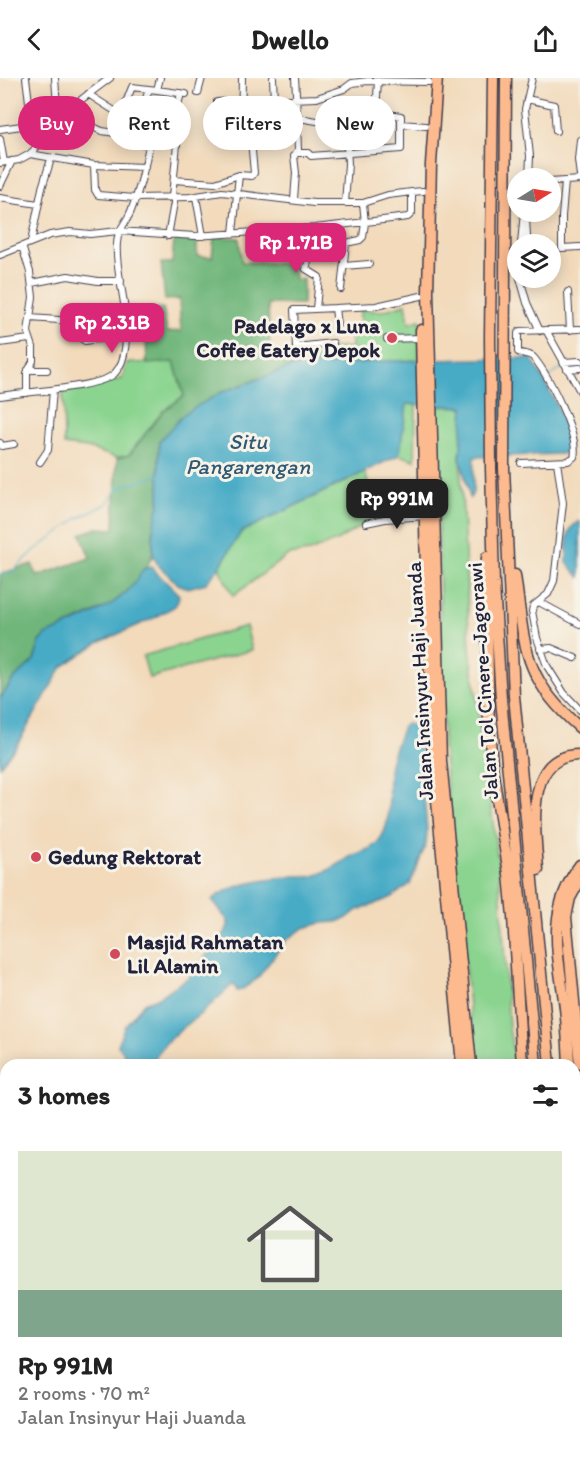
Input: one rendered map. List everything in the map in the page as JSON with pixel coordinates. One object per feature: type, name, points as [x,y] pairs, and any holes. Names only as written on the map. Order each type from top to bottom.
[{"type":"highway","name":"Jalan Tol Cinere–Jagorawi","points":[[493,78],[491,506],[501,699],[535,1059]]},
{"type":"highway","name":"Jalan Tol Cinere–Jagorawi","points":[[506,78],[504,468],[514,696],[549,1059]]},
{"type":"highway","name":"Jalan Insinyur Haji Juanda","points":[[425,355],[421,338],[417,191],[432,79]]},
{"type":"highway","name":"Jalan Insinyur Haji Juanda","points":[[432,79],[425,355],[433,758],[461,1059]]},
{"type":"highway","name":"Jalan Insinyur Haji Juanda","points":[[427,422],[425,516],[441,761],[470,1059]]},
{"type":"highway","points":[[491,506],[486,574],[489,728],[493,774],[509,874],[522,1059]]},
{"type":"highway","points":[[507,515],[525,649],[540,685],[551,700],[580,728]]},
{"type":"highway","points":[[538,937],[535,815],[538,786],[545,773],[557,761],[570,755],[580,755]]},
{"type":"highway","points":[[568,1059],[557,916],[564,892],[580,865]]},
{"type":"highway","points":[[579,1059],[566,916],[570,898],[580,880]]},
{"type":"street","points":[[26,78],[28,96]]},
{"type":"street","points":[[54,78],[56,96]]},
{"type":"street","points":[[110,78],[88,94],[121,115],[132,87],[184,93],[183,96]]},
{"type":"street","points":[[157,90],[160,78]]},
{"type":"street","points":[[198,93],[202,78]]},
{"type":"street","points":[[242,78],[243,96]]},
{"type":"street","points":[[273,78],[274,96]]},
{"type":"street","points":[[295,78],[297,96]]},
{"type":"street","points":[[529,168],[525,117],[532,78]]},
{"type":"street","points":[[303,99],[317,98],[344,89],[352,83],[368,80],[432,79]]},
{"type":"street","points":[[377,96],[378,81]]},
{"type":"street","points":[[148,96],[150,89]]},
{"type":"street","points":[[527,99],[555,105],[556,131]]},
{"type":"street","points":[[296,153],[308,153],[311,156],[400,149],[400,115],[395,115]]},
{"type":"street","points":[[401,124],[426,126]]},
{"type":"street","points":[[0,129],[18,127]]},
{"type":"street","points":[[0,139],[2,163],[19,160],[34,150]]},
{"type":"street","points":[[561,183],[580,178],[578,159],[580,140]]},
{"type":"street","points":[[0,396],[53,390],[106,379],[117,371],[124,356],[126,335],[117,247],[118,231],[129,215],[143,178],[148,150]]},
{"type":"street","points":[[168,236],[176,150]]},
{"type":"street","points":[[174,180],[214,183],[239,176],[252,176],[254,173],[252,150]]},
{"type":"street","points":[[294,199],[296,173],[294,156],[298,150]]},
{"type":"street","points":[[345,203],[347,152]]},
{"type":"street","points":[[30,154],[94,165],[145,167]]},
{"type":"street","points":[[31,242],[38,204],[51,159]]},
{"type":"street","points":[[0,186],[12,161]]},
{"type":"street","points":[[0,255],[50,235],[70,232],[90,234],[118,231],[168,236],[203,236],[365,223],[410,216],[417,191],[388,195],[363,203],[314,203],[222,192],[196,197],[135,198],[96,194],[94,165]]},
{"type":"street","points":[[233,233],[239,176]]},
{"type":"street","points":[[565,183],[562,248],[580,247]]},
{"type":"street","points":[[196,197],[203,236]]},
{"type":"street","points":[[0,198],[38,204]]},
{"type":"street","points":[[341,289],[345,243],[362,239],[365,223],[363,203]]},
{"type":"street","points":[[315,309],[320,277],[306,269],[316,245]]},
{"type":"street","points":[[22,246],[32,283],[33,297],[29,339],[33,350],[32,365],[28,370],[27,393]]},
{"type":"street","points":[[344,266],[369,264]]},
{"type":"street","points":[[32,283],[68,276],[98,281],[121,281]]},
{"type":"street","points":[[523,288],[527,303],[580,391]]},
{"type":"street","points":[[568,292],[570,330]]},
{"type":"street","points":[[333,343],[296,347],[294,310],[376,306],[421,296]]},
{"type":"street","points":[[335,308],[337,325]]},
{"type":"street","points":[[116,336],[85,341],[82,339],[80,322],[85,318],[125,311]]},
{"type":"street","points":[[30,318],[59,320]]},
{"type":"street","points":[[521,463],[572,459],[575,448],[568,423],[547,377],[533,357],[519,353],[518,333],[520,331],[580,329]]},
{"type":"street","points":[[387,339],[421,338]]},
{"type":"street","points":[[0,343],[29,339]]},
{"type":"street","points":[[565,365],[580,361]]},
{"type":"street","points":[[565,365],[580,368]]},
{"type":"street","points":[[28,370],[47,370]]},
{"type":"street","points":[[40,462],[48,450],[53,390]]},
{"type":"street","points":[[0,443],[2,446],[14,444]]},
{"type":"street","points":[[556,462],[563,503],[555,574],[551,589],[533,606],[532,611],[540,649],[558,684],[580,710]]},
{"type":"street","points":[[366,523],[425,516]]},
{"type":"street","points":[[539,602],[580,624]]},
{"type":"street","points":[[540,649],[551,648],[575,658]]},
{"type":"green space","points":[[214,237],[239,238],[242,262],[294,264],[295,280],[303,279],[303,304],[268,304],[270,352],[321,348],[322,364],[291,367],[220,393],[185,414],[159,441],[159,504],[153,528],[153,555],[137,584],[109,606],[46,635],[40,642],[34,660],[12,681],[0,699],[0,574],[32,564],[37,576],[90,558],[81,534],[97,528],[114,529],[117,458],[129,455],[163,411],[184,396],[174,362],[147,364],[145,309],[163,308],[167,332],[181,331],[179,299],[165,300],[161,263],[172,263],[174,240],[197,239],[197,256],[212,257]]},
{"type":"green space","points":[[406,304],[409,323],[420,320],[419,360],[322,364],[321,348],[351,348],[351,327],[360,328],[360,310],[382,311]]},
{"type":"green space","points":[[174,362],[184,396],[163,411],[129,455],[117,458],[88,448],[64,445],[63,390],[122,379],[127,363]]},
{"type":"green space","points":[[407,404],[416,405],[415,460],[399,455]]},
{"type":"green space","points":[[436,406],[464,407],[460,457],[470,649],[499,868],[509,1028],[514,1059],[474,1059],[443,746]]},
{"type":"green space","points":[[365,472],[378,519],[309,552],[288,555],[233,596],[219,568],[241,532]]},
{"type":"green space","points":[[246,626],[252,650],[149,678],[143,656]]},
{"type":"water","name":"Situ Pangarengan","points":[[530,358],[558,408],[567,433],[568,452],[474,457],[473,493],[470,498],[460,457],[464,407],[407,404],[399,455],[241,532],[219,568],[206,583],[188,588],[178,584],[158,565],[153,555],[153,528],[159,504],[159,441],[185,413],[220,393],[291,367],[389,361]]},
{"type":"water","points":[[580,521],[580,577],[567,563],[567,545],[571,529]]},
{"type":"water","points":[[151,567],[179,595],[175,606],[98,643],[62,667],[17,745],[0,766],[0,699],[12,681],[34,660],[40,642],[46,635],[88,617],[114,602],[126,593],[143,569]]},
{"type":"water","points":[[406,724],[418,727],[427,830],[426,844],[410,884],[390,898],[356,911],[347,918],[304,928],[286,940],[257,979],[241,990],[237,991],[234,985],[231,986],[174,1035],[155,1059],[124,1059],[124,1054],[118,1046],[124,1027],[144,1003],[157,998],[188,978],[225,933],[228,921],[212,900],[230,889],[251,883],[295,876],[319,875],[369,849],[380,839],[388,818],[391,760],[403,726]]},
{"type":"waterway","points":[[549,377],[565,366]]},
{"type":"waterway","points":[[0,575],[13,571],[35,550],[78,518],[107,504],[119,487],[160,475]]},
{"type":"place","name":"Padelago x Luna Coffee Eatery Depok","points":[[392,338]]},
{"type":"place","name":"Gedung Rektorat","points":[[36,857]]},
{"type":"place","name":"Masjid Rahmatan Lil Alamin","points":[[115,954]]}]
